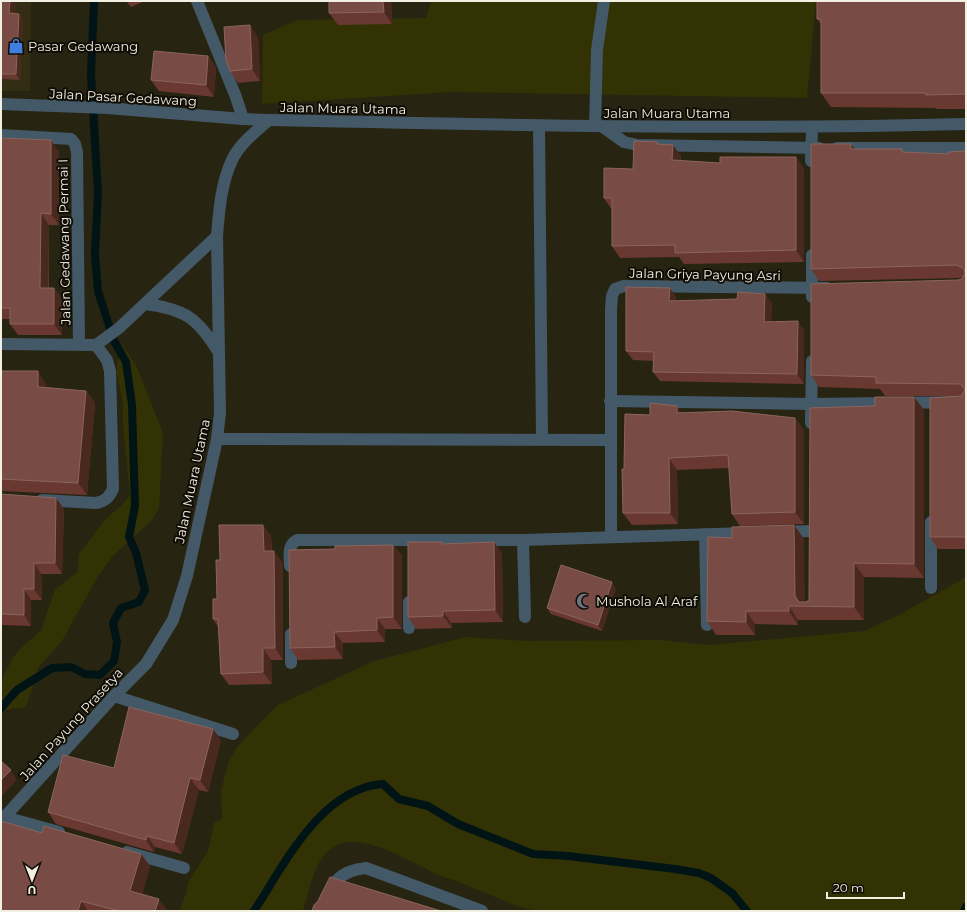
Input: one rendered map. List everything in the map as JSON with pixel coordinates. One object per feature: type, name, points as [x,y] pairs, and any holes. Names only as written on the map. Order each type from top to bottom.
[{"type":"street","points":[[197,1],[236,97],[243,119]]},
{"type":"street","points":[[604,1],[597,50],[599,127],[624,142],[637,145],[811,148],[966,148]]},
{"type":"street","name":"Jalan Pasar Gedawang","points":[[1,104],[107,108],[269,120]]},
{"type":"street","name":"Jalan Muara Utama","points":[[146,664],[173,620],[182,591],[217,439],[220,413],[217,236],[219,214],[226,177],[234,158],[248,139],[269,120],[599,127],[812,128],[966,124]]},
{"type":"street","points":[[539,126],[542,439]]},
{"type":"street","points":[[811,171],[812,128]]},
{"type":"street","name":"Jalan Gedawang Permai I","points":[[1,135],[71,139],[75,144],[77,152],[79,344]]},
{"type":"street","points":[[33,500],[96,503],[104,501],[109,497],[113,488],[110,371],[100,341],[119,328],[217,236]]},
{"type":"street","points":[[812,242],[812,312]]},
{"type":"street","name":"Jalan Griya Payung Asri","points":[[611,536],[611,309],[612,296],[615,289],[624,286],[812,289],[843,288]]},
{"type":"street","points":[[145,304],[175,310],[191,318],[209,337],[219,354]]},
{"type":"street","name":"Jalan Gedawang Permai I","points":[[1,344],[79,344],[100,341]]},
{"type":"street","points":[[811,436],[812,350]]},
{"type":"street","points":[[610,401],[931,407],[966,402]]},
{"type":"street","points":[[217,439],[610,440]]},
{"type":"street","points":[[931,511],[931,588]]},
{"type":"street","points":[[811,515],[811,547]]},
{"type":"street","points":[[773,532],[811,531]]},
{"type":"street","points":[[290,575],[290,548],[297,540],[408,545],[611,536],[758,533]]},
{"type":"street","points":[[705,534],[708,625]]},
{"type":"street","points":[[523,540],[525,617]]},
{"type":"street","points":[[409,588],[409,628]]},
{"type":"street","points":[[291,623],[291,663]]},
{"type":"street","name":"Jalan Payung Prasetya","points":[[2,818],[114,696],[146,664]]},
{"type":"street","points":[[114,696],[233,734]]},
{"type":"street","points":[[2,818],[72,836]]},
{"type":"street","points":[[117,849],[184,868]]},
{"type":"street","points":[[320,911],[330,887],[339,878],[350,870],[366,868],[482,911]]},
{"type":"shaded area","name":"Pasar Gedawang","points":[[1,1],[31,1],[30,91],[1,91]]},
{"type":"shaded area","points":[[431,1],[816,1],[807,98],[451,92],[262,104],[263,35],[297,20],[426,18]]},
{"type":"shaded area","points":[[121,344],[136,365],[163,433],[159,508],[153,519],[113,556],[98,576],[62,641],[39,667],[26,707],[1,710],[1,681],[12,659],[19,650],[41,630],[55,590],[77,572],[79,554],[105,520],[123,504],[130,495],[123,427],[123,403],[116,370]]},
{"type":"shaded area","points":[[966,577],[966,911],[540,911],[519,907],[451,879],[440,876],[385,849],[359,842],[347,842],[335,846],[325,854],[315,872],[303,911],[179,911],[186,894],[188,882],[208,851],[214,823],[222,819],[221,790],[229,761],[238,746],[278,705],[374,661],[466,637],[527,641],[660,640],[708,645],[864,631],[899,615]]},
{"type":"building","points":[[1,1],[10,1],[9,13],[19,14],[16,74],[1,74]]},
{"type":"building","points":[[329,1],[383,1],[384,12],[329,13]]},
{"type":"building","points":[[817,1],[966,1],[966,94],[926,95],[926,93],[821,93],[821,19],[817,19]]},
{"type":"building","points":[[250,25],[252,69],[230,71],[226,60],[224,27]]},
{"type":"building","points":[[154,51],[208,56],[206,85],[151,80]]},
{"type":"building","points":[[1,138],[51,140],[51,214],[41,213],[40,288],[54,288],[54,324],[10,324],[10,308],[1,308]]},
{"type":"building","points":[[634,141],[657,142],[657,144],[673,145],[672,160],[720,163],[720,157],[796,157],[796,250],[675,253],[675,245],[612,246],[612,198],[604,198],[604,168],[633,169]]},
{"type":"building","points":[[811,144],[851,144],[851,149],[902,149],[902,152],[948,154],[948,152],[966,151],[966,537],[930,537],[930,398],[961,396],[965,390],[961,384],[876,383],[876,377],[811,375],[811,284],[958,280],[962,279],[965,273],[964,269],[957,265],[811,269]]},
{"type":"building","points":[[626,287],[670,288],[669,301],[737,299],[738,292],[765,294],[764,322],[798,321],[797,374],[653,372],[654,352],[626,351]]},
{"type":"building","points":[[1,371],[38,371],[38,387],[86,391],[78,483],[1,479]]},
{"type":"building","points":[[875,397],[914,397],[914,564],[854,563],[854,607],[789,606],[789,611],[746,611],[746,622],[707,621],[708,537],[732,538],[732,527],[794,525],[795,596],[799,602],[806,602],[809,600],[810,408],[875,406]]},
{"type":"building","points":[[650,403],[677,406],[677,413],[732,411],[795,418],[795,512],[732,514],[728,455],[669,458],[670,513],[623,513],[622,469],[624,469],[625,414],[650,415]]},
{"type":"building","points":[[1,494],[56,498],[55,563],[34,563],[34,589],[24,589],[24,615],[1,614]]},
{"type":"building","points":[[219,525],[263,525],[264,551],[274,551],[275,648],[263,648],[263,672],[221,674],[218,619],[213,619],[213,599],[217,599],[216,560],[220,560]]},
{"type":"building","points":[[408,542],[442,542],[442,544],[494,542],[495,610],[443,611],[443,616],[408,617]]},
{"type":"building","points":[[393,545],[393,617],[377,618],[377,630],[334,632],[335,647],[290,648],[289,550],[335,549],[335,546]]},
{"type":"building","name":"Mushola Al Araf","points":[[561,565],[612,582],[598,625],[547,608]]},
{"type":"building","points":[[129,707],[213,729],[200,780],[190,778],[174,843],[147,836],[146,840],[48,812],[63,755],[114,768]]},
{"type":"building","points":[[1,761],[11,770],[1,780]]},
{"type":"building","points":[[1,821],[42,833],[44,826],[141,854],[130,891],[159,899],[155,911],[119,911],[81,901],[78,911],[1,911]]},
{"type":"building","points":[[330,877],[441,911],[312,911]]},
{"type":"waterway","points":[[1,708],[17,690],[52,668],[71,667],[85,674],[100,675],[114,661],[117,642],[113,623],[121,608],[139,602],[145,590],[136,553],[129,537],[135,506],[132,405],[126,362],[114,341],[98,291],[95,254],[98,193],[91,74],[94,1]]},
{"type":"waterway","points":[[254,911],[278,872],[306,832],[323,814],[341,799],[361,789],[383,784],[399,799],[428,806],[458,824],[533,854],[568,856],[699,873],[711,878],[732,893],[747,911]]},
{"type":"waterway","points":[[964,911],[966,907]]},
{"type":"place","name":"Pasar Gedawang","points":[[16,46]]},
{"type":"place","name":"Mushola Al Araf","points":[[584,601]]}]
